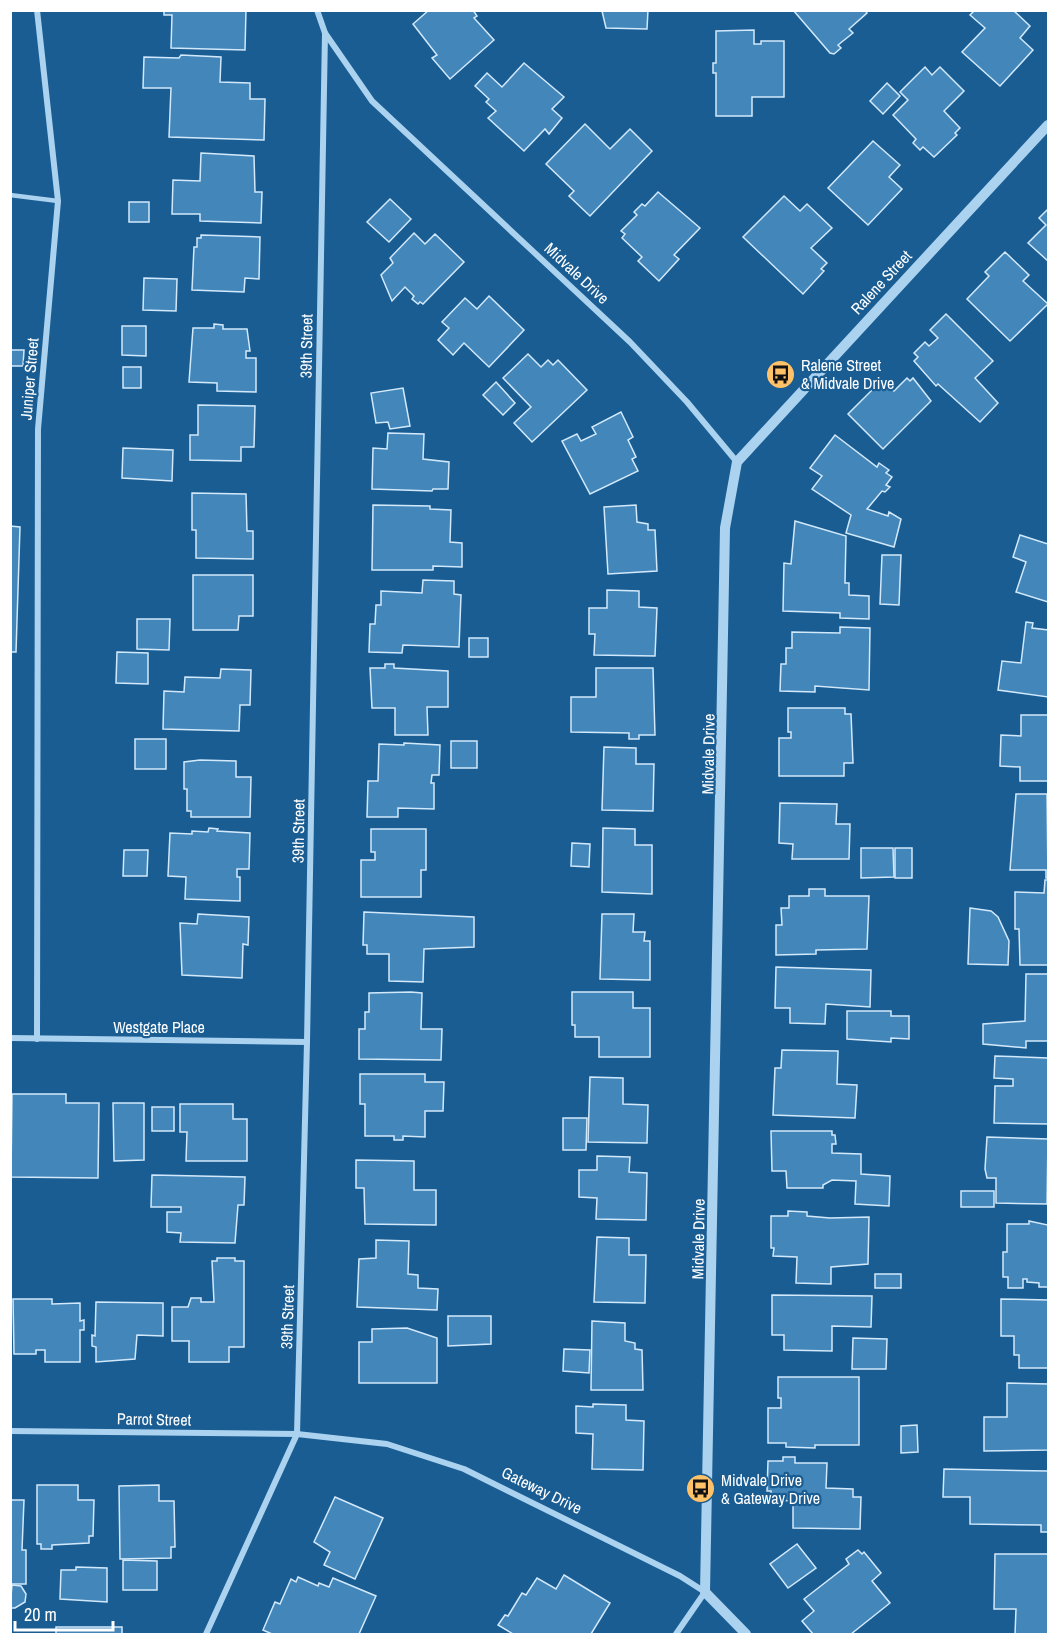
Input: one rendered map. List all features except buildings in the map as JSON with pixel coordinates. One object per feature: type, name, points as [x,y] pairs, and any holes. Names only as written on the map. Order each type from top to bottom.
[{"type":"street","name":"Juniper Street","points":[[37,10],[58,201],[38,429],[38,1040]]},
{"type":"street","name":"39th Street","points":[[206,1635],[297,1434],[308,1042],[325,33],[317,10]]},
{"type":"street","name":"Midvale Drive","points":[[325,33],[372,101],[630,342],[687,402],[737,462],[725,528],[705,1592]]},
{"type":"street","name":"Ralene Street","points":[[737,462],[1048,125]]},
{"type":"street","name":"Westgate Place","points":[[10,1038],[308,1042]]},
{"type":"street","name":"Parrot Street","points":[[10,1431],[297,1434]]},
{"type":"street","name":"Gateway Drive","points":[[297,1434],[387,1444],[464,1469],[680,1576],[705,1592],[746,1635]]},
{"type":"street","points":[[676,1635],[705,1592]]},
{"type":"lane","points":[[10,195],[58,201]]},
{"type":"place","name":"Ralene Street & Midvale Drive","points":[[780,374]]},
{"type":"place","name":"Midvale Drive & Gateway Drive","points":[[700,1489]]}]
